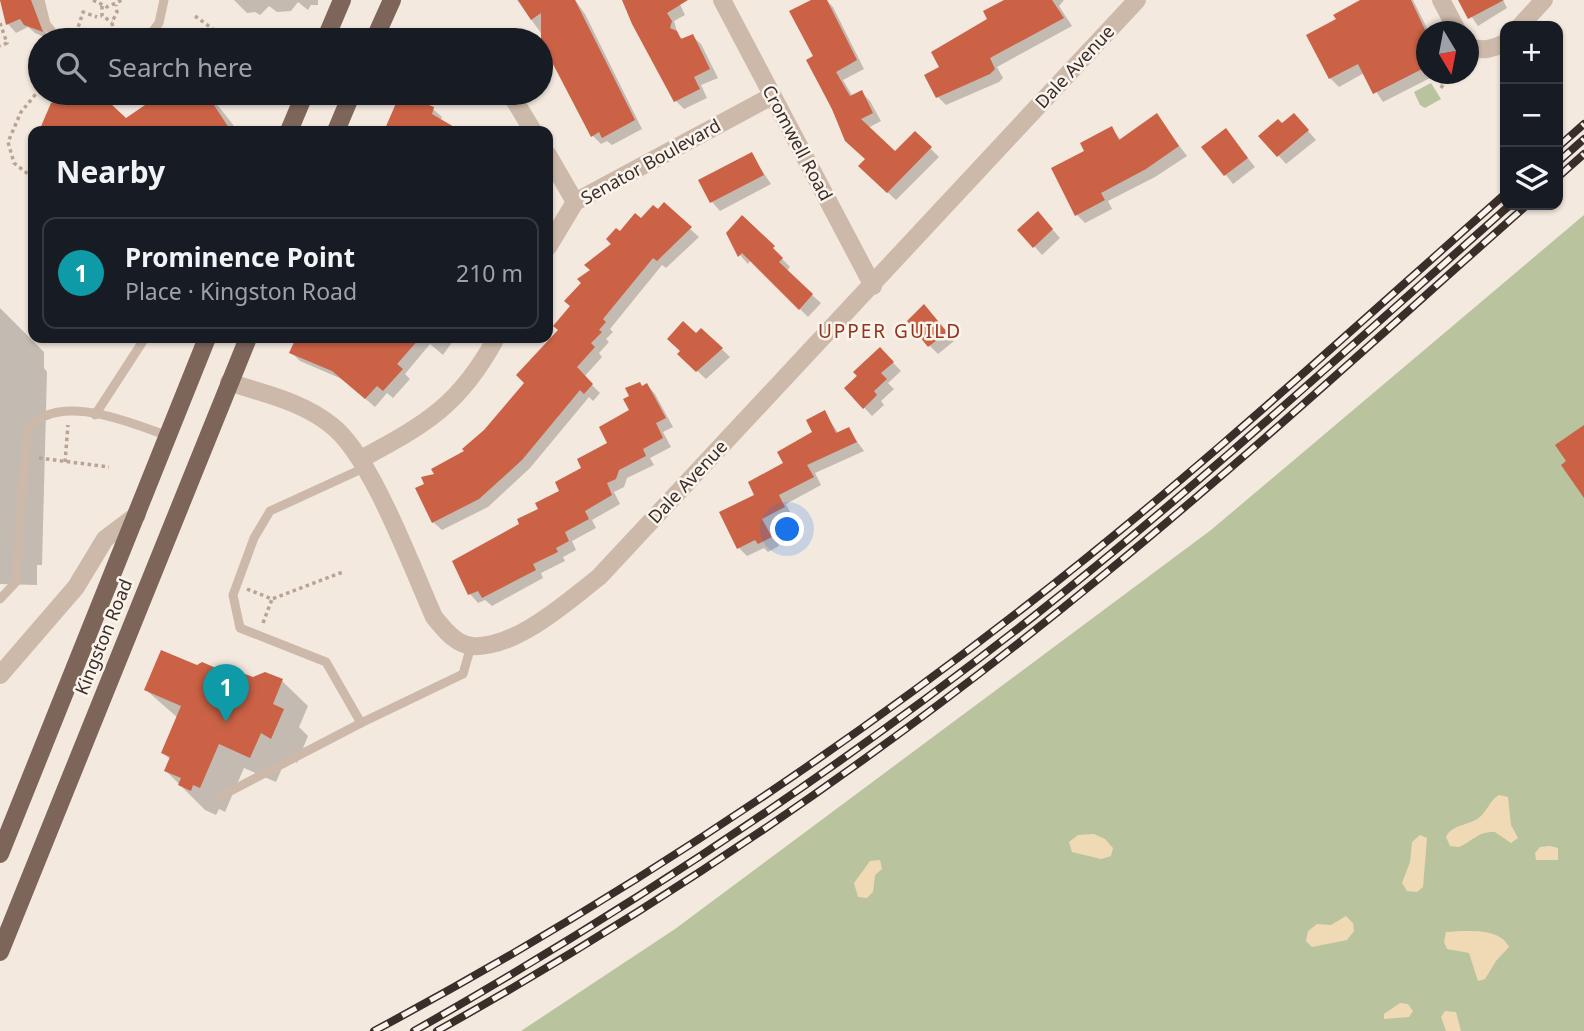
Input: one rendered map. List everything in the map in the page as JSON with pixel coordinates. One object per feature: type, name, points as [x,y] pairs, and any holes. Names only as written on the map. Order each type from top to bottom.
[{"type":"main road","points":[[331,28],[342,0]]},
{"type":"main road","points":[[379,28],[391,0]]},
{"type":"main road","points":[[291,126],[300,105]]},
{"type":"main road","points":[[338,126],[347,105]]},
{"type":"main road","name":"Kingston Road","points":[[0,854],[205,343]]},
{"type":"main road","name":"Kingston Road","points":[[0,952],[246,343]]},
{"type":"street","name":"Cromwell Road","points":[[722,0],[873,286]]},
{"type":"street","name":"Dale Avenue","points":[[471,646],[504,641],[556,611],[599,577],[1137,0]]},
{"type":"street","points":[[1441,0],[1452,21]]},
{"type":"street","points":[[1525,21],[1544,0]]},
{"type":"street","points":[[1479,50],[1500,45]]},
{"type":"street","name":"Senator Boulevard","points":[[553,239],[575,202],[772,96]]},
{"type":"street","points":[[517,105],[530,126]]},
{"type":"street","points":[[553,164],[575,202]]},
{"type":"street","points":[[363,463],[419,428],[454,400],[482,364],[493,343]]},
{"type":"street","points":[[229,382],[293,401],[333,426],[363,463],[434,617],[449,635],[471,646]]},
{"type":"street","points":[[0,675],[76,587],[105,539],[137,515]]},
{"type":"lane","points":[[40,0],[49,28]]},
{"type":"lane","points":[[155,28],[159,23],[164,0]]},
{"type":"lane","points":[[95,415],[142,343]]},
{"type":"lane","points":[[0,599],[16,582],[27,428],[46,416],[69,412],[117,417],[168,436]]},
{"type":"lane","points":[[361,723],[326,663],[240,628],[233,595],[254,538],[270,511],[363,463]]},
{"type":"lane","points":[[221,796],[361,723],[463,674],[471,646]]},
{"type":"path","points":[[93,0],[102,6],[116,5],[122,0]]},
{"type":"path","points":[[113,28],[116,5]]},
{"type":"path","points":[[102,6],[103,16],[112,22]]},
{"type":"path","points":[[78,28],[83,12],[97,17]]},
{"type":"path","points":[[195,16],[212,28]]},
{"type":"path","points":[[0,23],[7,43],[0,46]]},
{"type":"path","points":[[1441,88],[1444,84]]},
{"type":"path","points":[[28,104],[21,112],[8,142],[15,163],[22,173],[28,176]]},
{"type":"path","points":[[65,462],[69,412]]},
{"type":"path","points":[[23,456],[109,467]]},
{"type":"path","points":[[237,585],[272,599],[343,572]]},
{"type":"path","points":[[259,636],[272,599]]},
{"type":"green space","points":[[1432,84],[1441,99],[1425,108],[1420,105],[1414,92]]},
{"type":"green space","points":[[1584,215],[1584,1031],[521,1031],[675,929],[1211,530]]},
{"type":"sand","points":[[1499,795],[1508,797],[1511,825],[1518,838],[1511,843],[1495,832],[1489,832],[1459,847],[1450,846],[1446,837],[1449,833],[1456,827],[1480,817]]},
{"type":"sand","points":[[1094,834],[1105,839],[1113,848],[1111,856],[1101,859],[1072,852],[1069,842],[1078,835]]},
{"type":"sand","points":[[1420,835],[1427,838],[1423,887],[1417,892],[1407,891],[1402,883],[1410,862],[1412,842]]},
{"type":"sand","points":[[1540,847],[1558,848],[1558,860],[1536,860],[1535,853]]},
{"type":"sand","points":[[880,860],[882,869],[875,875],[873,892],[867,898],[858,897],[854,883],[870,861]]},
{"type":"sand","points":[[1346,916],[1353,923],[1354,931],[1347,940],[1312,947],[1306,941],[1308,931],[1317,924],[1331,925]]},
{"type":"sand","points":[[1446,932],[1490,933],[1498,936],[1509,947],[1485,979],[1478,981],[1469,953],[1447,949],[1444,942]]},
{"type":"sand","points":[[1400,1003],[1408,1004],[1413,1011],[1409,1017],[1384,1019],[1384,1014]]},
{"type":"sand","points":[[1445,1011],[1456,1012],[1461,1031],[1446,1031],[1441,1017]]},
{"type":"building","points":[[0,0],[31,0],[42,28],[24,25],[20,19],[6,25]]},
{"type":"building","points":[[518,0],[575,0],[635,120],[602,138],[599,132],[591,137],[553,64],[553,28],[541,28],[541,13],[531,20]]},
{"type":"building","points":[[622,0],[688,0],[667,13],[672,21],[670,28],[677,31],[681,39],[693,34],[710,69],[694,77],[700,89],[674,102]]},
{"type":"building","points":[[811,0],[827,0],[857,60],[836,72],[850,96],[862,90],[873,113],[861,119],[895,151],[915,131],[932,147],[887,193],[858,166],[865,159],[845,141],[832,109],[806,60],[813,56],[789,11]]},
{"type":"building","points":[[1004,0],[1052,0],[1064,18],[990,58],[995,69],[990,74],[936,98],[924,75],[939,67],[931,52],[987,19],[983,11]]},
{"type":"building","points":[[1360,0],[1411,0],[1421,21],[1416,21],[1416,72],[1373,94],[1358,64],[1329,79],[1306,35],[1336,19],[1333,15]]},
{"type":"building","points":[[1458,0],[1504,0],[1468,19]]},
{"type":"building","points":[[50,105],[112,105],[126,118],[145,105],[214,105],[228,126],[41,126]]},
{"type":"building","points":[[395,105],[429,105],[434,107],[432,114],[452,126],[386,126]]},
{"type":"building","points":[[1157,113],[1179,146],[1146,169],[1101,193],[1105,200],[1075,216],[1051,168],[1084,151],[1080,143],[1112,126],[1119,140]]},
{"type":"building","points":[[1294,113],[1309,130],[1277,157],[1258,136],[1278,119],[1282,123]]},
{"type":"building","points":[[1226,128],[1248,158],[1224,176],[1201,147]]},
{"type":"building","points":[[752,152],[764,175],[710,203],[698,180]]},
{"type":"building","points":[[664,202],[692,227],[657,261],[653,258],[603,319],[606,322],[599,330],[602,332],[591,343],[595,347],[577,367],[593,384],[584,394],[580,390],[522,460],[479,499],[432,523],[415,488],[424,484],[421,477],[434,474],[431,469],[464,451],[462,449],[484,430],[524,383],[516,375],[546,343],[553,343],[553,335],[558,330],[553,326],[570,306],[564,301],[581,283],[577,279],[590,270],[584,265],[611,244],[606,239],[616,228],[620,231],[635,213],[641,218],[653,205],[658,209]]},
{"type":"building","points":[[1038,211],[1053,229],[1033,248],[1017,230]]},
{"type":"building","points":[[742,215],[775,246],[773,248],[783,258],[779,262],[813,294],[799,310],[742,253],[738,257],[726,233]]},
{"type":"building","points":[[924,304],[947,332],[928,347],[907,321]]},
{"type":"building","points":[[683,321],[696,333],[701,328],[723,348],[696,372],[677,354],[680,351],[667,339]]},
{"type":"building","points":[[294,343],[416,343],[397,364],[403,369],[383,391],[377,386],[365,399],[332,371],[289,353]]},
{"type":"building","points":[[880,347],[894,362],[881,373],[887,379],[874,391],[877,395],[863,409],[844,388],[857,376],[853,372]]},
{"type":"building","points":[[640,382],[642,386],[647,383],[666,418],[656,423],[663,438],[643,449],[646,456],[619,470],[616,479],[607,483],[612,495],[585,511],[589,519],[565,532],[569,541],[556,548],[558,552],[533,564],[536,570],[482,598],[478,591],[468,595],[452,561],[519,524],[517,519],[538,509],[535,503],[559,491],[555,482],[581,468],[577,459],[607,443],[599,427],[629,410],[623,399],[629,396],[625,388]]},
{"type":"building","points":[[825,410],[836,433],[849,427],[857,442],[807,465],[814,477],[779,495],[785,507],[762,519],[772,537],[758,544],[755,540],[737,549],[719,512],[754,495],[748,482],[783,463],[777,452],[812,432],[806,420]]},
{"type":"building","points":[[1584,425],[1584,498],[1561,465],[1566,461],[1555,445]]},
{"type":"building","points":[[161,650],[197,665],[202,662],[242,679],[245,674],[253,677],[265,672],[283,679],[273,704],[284,709],[271,739],[261,733],[250,758],[219,744],[200,788],[193,785],[191,791],[178,785],[181,778],[164,771],[170,757],[161,753],[181,706],[144,690]]},
{"type":"railway","points":[[1563,143],[1584,124]]},
{"type":"railway","points":[[1563,158],[1584,139]]},
{"type":"railway","points":[[1563,173],[1584,154]]},
{"type":"railway","points":[[374,1031],[544,935],[710,832],[791,778],[950,664],[1150,506],[1500,198]]},
{"type":"railway","points":[[414,1031],[575,936],[732,835],[809,783],[960,673],[1095,567],[1275,414],[1504,210]]},
{"type":"railway","points":[[437,1031],[612,928],[698,873],[866,758],[947,698],[1028,636],[1161,527],[1521,210]]},
{"type":"place","name":"Prominence Point","points":[[226,722]]},
{"type":"district","name":"UPPER GUILD","points":[[890,331]]}]
